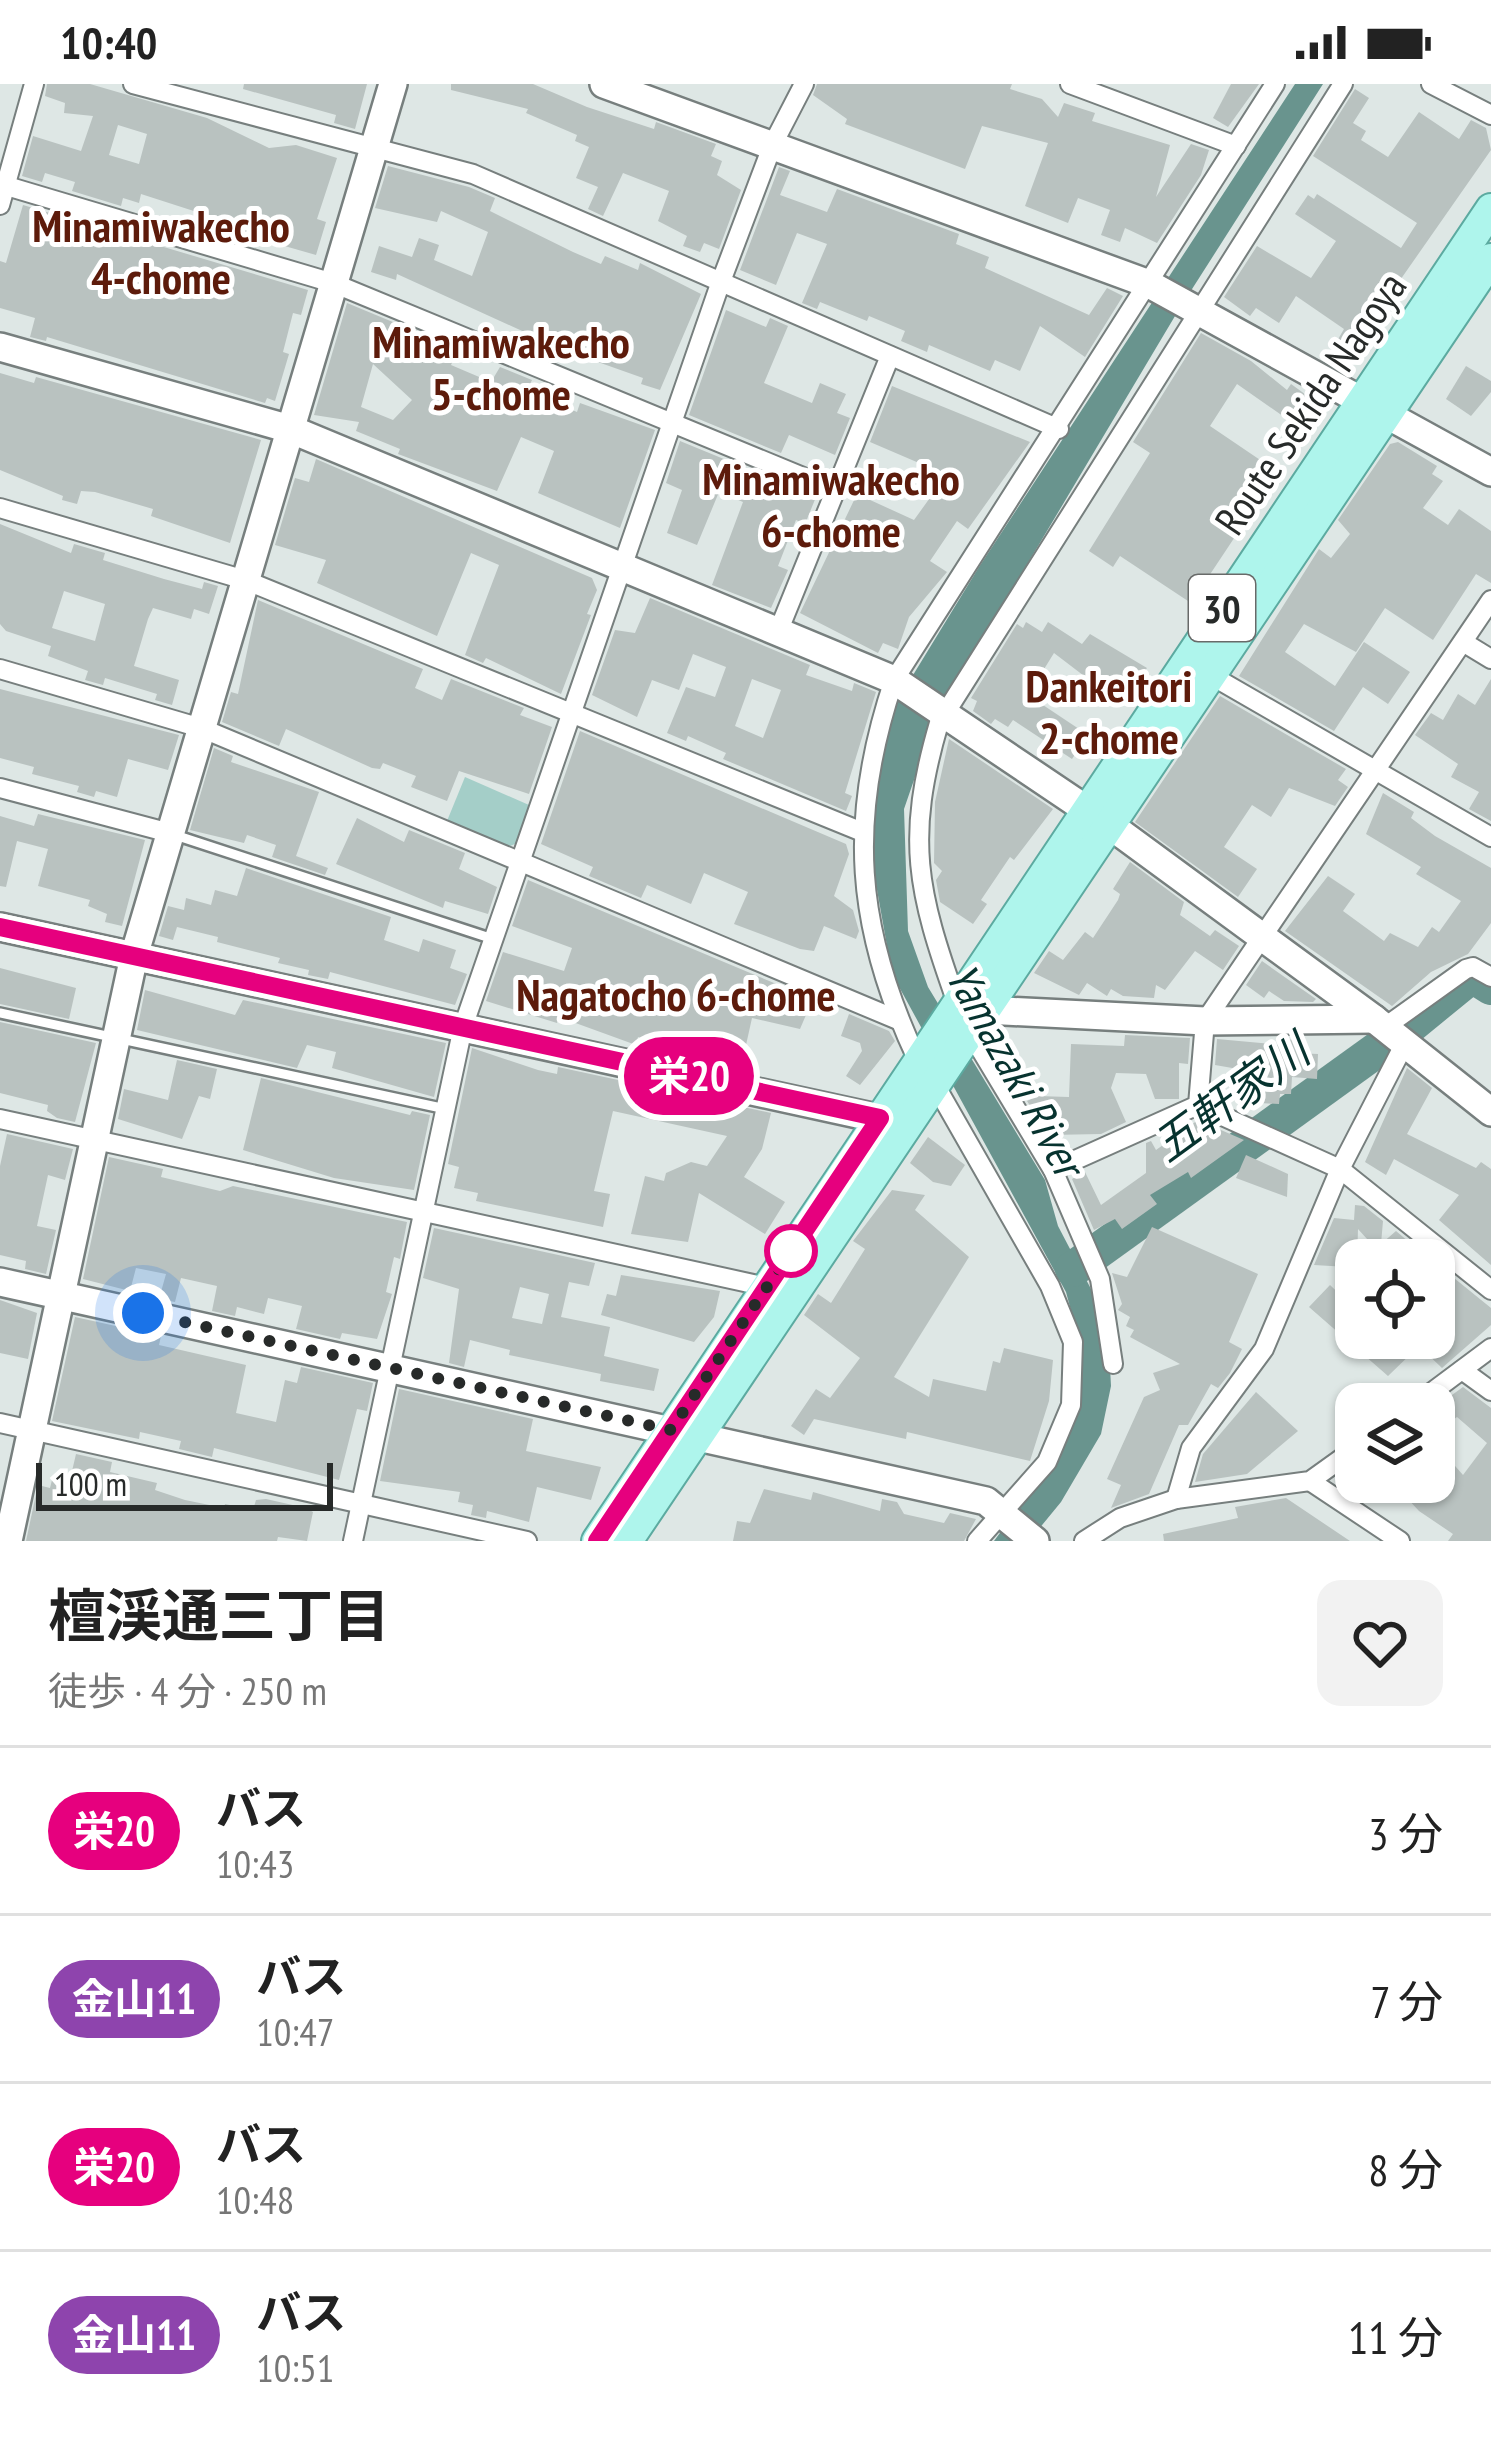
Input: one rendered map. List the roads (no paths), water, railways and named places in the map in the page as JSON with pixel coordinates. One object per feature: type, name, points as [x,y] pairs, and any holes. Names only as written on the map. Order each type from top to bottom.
[{"type":"main road","name":"Route Sekida Nagoya","points":[[1099,818],[1212,676],[1491,209]]},
{"type":"main road","name":"Route Sekida Nagoya","points":[[597,1541],[685,1433],[1375,407],[1491,259]]},
{"type":"main road","name":"Route Sekida Nagoya","points":[[628,1541],[767,1287],[893,1121]]},
{"type":"street","points":[[34,84],[2,192],[333,283],[838,491]]},
{"type":"street","points":[[133,84],[473,174],[1059,429]]},
{"type":"street","points":[[8,1541],[134,956],[393,84]]},
{"type":"street","points":[[604,84],[1149,284],[1491,472]]},
{"type":"street","points":[[1070,84],[1236,146]]},
{"type":"street","points":[[977,1541],[1047,1462],[1071,1405],[1073,1342],[1050,1286],[898,1020],[869,933],[860,831],[872,746],[899,683],[1276,84]]},
{"type":"street","points":[[1113,1364],[1100,1280],[1053,1170],[967,1013],[926,916],[915,850],[924,772],[943,713],[1343,84]]},
{"type":"street","points":[[1431,84],[1491,115]]},
{"type":"street","points":[[353,1541],[464,1027],[720,284],[800,85]]},
{"type":"street","points":[[0,346],[290,429],[899,683],[1099,818],[1388,1030],[1491,1112]]},
{"type":"street","points":[[778,632],[890,356]]},
{"type":"street","points":[[0,508],[245,580],[860,831]]},
{"type":"street","points":[[1198,1105],[1205,1021],[1491,600]]},
{"type":"street","points":[[1463,642],[1491,659]]},
{"type":"street","points":[[0,669],[201,728],[898,1020]]},
{"type":"street","points":[[1212,676],[1491,837]]},
{"type":"street","points":[[0,788],[170,833]]},
{"type":"street","points":[[0,926],[893,1121]]},
{"type":"street","points":[[1176,1499],[1191,1448],[1264,1349],[1340,1169],[1388,1030],[1466,969],[1473,967],[1491,977]]},
{"type":"street","points":[[967,1013],[1388,1030]]},
{"type":"street","points":[[1053,1170],[1198,1105],[1340,1169],[1491,1290]]},
{"type":"street","points":[[0,1119],[767,1287]]},
{"type":"street","points":[[0,1282],[986,1501],[1035,1541]]},
{"type":"street","points":[[1444,1383],[1491,1348]]},
{"type":"street","points":[[1462,1370],[1491,1391]]},
{"type":"street","points":[[0,1423],[526,1541]]},
{"type":"street","points":[[1084,1541],[1120,1518],[1176,1499],[1310,1481],[1335,1463]]},
{"type":"street","points":[[1310,1481],[1400,1541]]},
{"type":"lane","points":[[170,833],[494,939]]},
{"type":"lane","points":[[0,1013],[446,1108]]},
{"type":"waterway","name":"五軒家川","points":[[1412,1024],[1472,975],[1491,987]]},
{"type":"waterway","name":"五軒家川","points":[[1073,1269],[1385,1044]]},
{"type":"district","name":"Minamiwakecho 4-chome","points":[[161,251]]},
{"type":"district","name":"Minamiwakecho 5-chome","points":[[501,367]]},
{"type":"district","name":"Minamiwakecho 6-chome","points":[[831,504]]},
{"type":"district","name":"Dankeitori 2-chome","points":[[1109,711]]},
{"type":"district","name":"Nagatocho 6-chome","points":[[676,994]]},
{"type":"water label","name":"Yamazaki River","points":[[1016,1069]]}]
